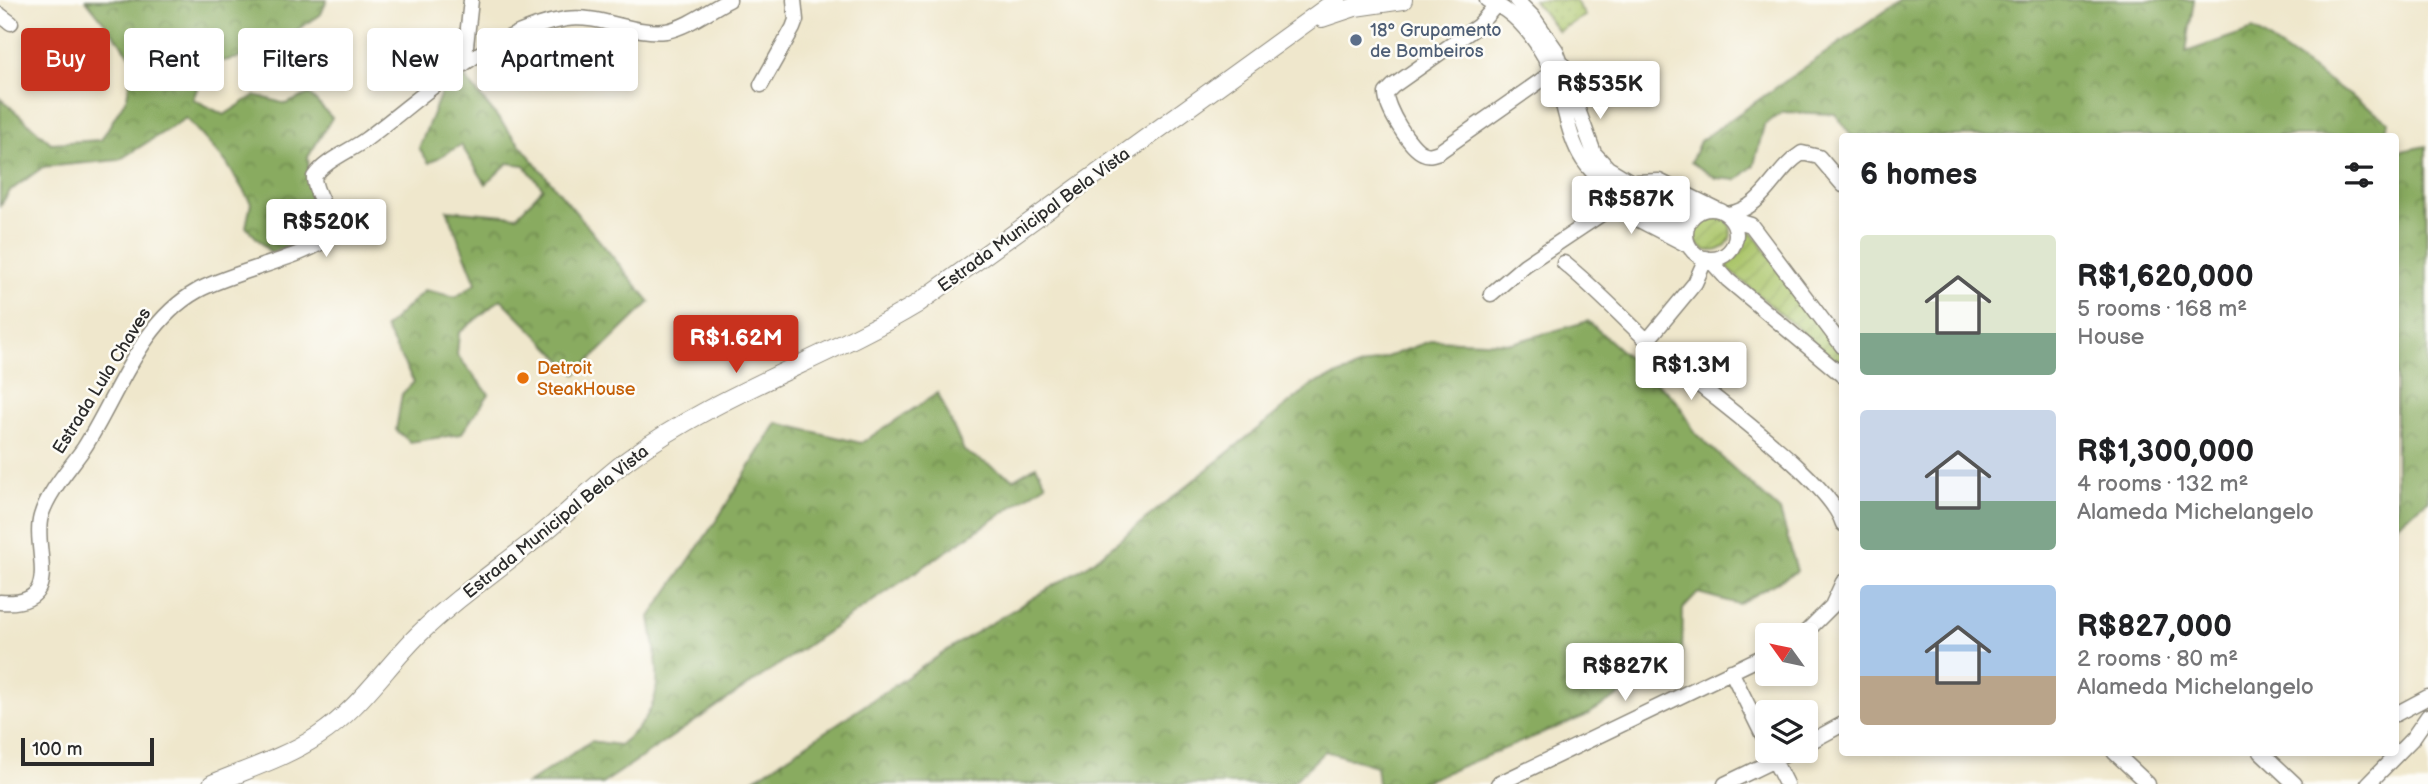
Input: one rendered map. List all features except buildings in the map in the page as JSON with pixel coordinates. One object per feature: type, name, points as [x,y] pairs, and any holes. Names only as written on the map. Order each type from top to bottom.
[{"type":"main road","name":"Estrada Municipal Bela Vista","points":[[212,784],[297,749],[328,729],[361,701],[403,650],[437,618],[538,538],[627,460],[712,409],[917,304],[1337,0]]},
{"type":"main road","points":[[1303,25],[1355,7],[1403,0]]},
{"type":"street","points":[[464,64],[471,0]]},
{"type":"street","name":"Estrada Lula Chaves","points":[[0,602],[14,603],[38,589],[43,579],[39,529],[43,511],[94,432],[149,334],[164,316],[198,290],[327,239],[332,226],[314,185],[316,173],[464,64],[490,48],[543,24],[582,18],[645,30],[666,31],[681,26],[716,4],[729,0]]},
{"type":"street","points":[[761,85],[793,28],[796,20],[794,0]]},
{"type":"street","points":[[1516,0],[1539,25],[1594,153],[1628,192],[1634,205],[1642,205],[1686,231]]},
{"type":"street","points":[[1557,70],[1439,152],[1427,155],[1418,150],[1389,111],[1386,93],[1392,86],[1478,26],[1492,2],[1529,32],[1557,70],[1577,149],[1606,186],[1628,192],[1660,181],[1725,215],[1751,225],[1839,342]]},
{"type":"street","points":[[1491,295],[1525,265],[1643,182],[1649,188],[1698,213],[1725,215],[1744,211],[1758,201],[1802,153],[1819,156],[1839,180]]},
{"type":"street","points":[[1642,205],[1649,198],[1649,188]]},
{"type":"street","points":[[1628,192],[1639,220],[1708,258],[1728,280],[1839,373]]},
{"type":"street","points":[[1689,246],[1686,231],[1698,213]]},
{"type":"street","points":[[1647,341],[1695,283],[1708,258],[1725,254],[1734,242],[1735,227],[1725,215]]},
{"type":"street","points":[[1564,263],[1647,341],[1808,476],[1834,505],[1839,516]]},
{"type":"street","points":[[1815,623],[1832,606],[1839,591]]},
{"type":"street","points":[[1498,784],[1755,660]]},
{"type":"street","points":[[1731,671],[1755,720]]},
{"type":"street","points":[[2399,713],[2428,697]]},
{"type":"street","points":[[2399,716],[2408,725],[2412,739]]},
{"type":"street","points":[[2399,752],[2428,716]]},
{"type":"street","points":[[1818,738],[1839,726]]},
{"type":"street","points":[[1818,739],[1839,733]]},
{"type":"street","points":[[2116,756],[2148,784]]},
{"type":"street","points":[[2265,756],[2295,784]]},
{"type":"street","points":[[2368,784],[2395,756]]},
{"type":"street","points":[[1725,784],[1755,763]]},
{"type":"street","points":[[1776,763],[1786,784]]},
{"type":"green space","points":[[86,0],[327,0],[321,14],[300,28],[238,28],[238,58],[224,61],[224,28],[124,28],[124,48]]},
{"type":"green space","points":[[1533,0],[1575,0],[1585,16],[1558,31]]},
{"type":"green space","points":[[1901,0],[2194,0],[2186,52],[2253,29],[2389,122],[2384,133],[1850,133],[1835,114],[1783,112],[1764,125],[1754,165],[1737,180],[1716,178],[1691,162],[1700,141]]},
{"type":"green space","points":[[465,78],[650,302],[576,374],[501,299],[459,333],[457,355],[489,394],[461,434],[410,442],[396,430],[402,394],[414,382],[385,328],[425,290],[456,297],[476,283],[447,210],[517,216],[543,188],[524,165],[508,163],[486,184],[461,145],[429,163],[419,148],[442,91],[463,91]]},
{"type":"green space","points":[[128,91],[196,91],[193,99],[224,115],[255,95],[286,104],[309,94],[332,118],[308,157],[313,234],[271,253],[246,227],[251,203],[226,162],[186,118],[119,160],[43,167],[10,191],[0,206],[0,98],[51,143],[101,140]]},
{"type":"green space","points":[[2426,146],[2428,500],[2399,523],[2399,151]]},
{"type":"green space","points":[[1712,213],[1725,219],[1731,232],[1725,245],[1712,251],[1699,245],[1693,232],[1699,219]]},
{"type":"green space","points":[[1746,230],[1751,231],[1839,349],[1839,364],[1729,270],[1726,263],[1737,255]]},
{"type":"green space","points":[[1588,321],[1677,401],[1696,434],[1780,511],[1797,571],[1738,604],[1698,593],[1683,609],[1682,657],[1585,716],[1418,784],[1378,784],[1376,766],[1325,751],[1291,784],[747,784],[955,645],[1091,563],[1313,384],[1433,340],[1512,343]]},
{"type":"green space","points":[[938,393],[964,451],[1014,479],[1036,466],[1046,484],[602,784],[527,784],[591,741],[619,745],[646,717],[657,687],[656,655],[650,617],[718,518],[777,423],[861,443]]},
{"type":"place","name":"18º Grupamento de Bombeiros","points":[[1356,40]]},
{"type":"place","name":"Detroit SteakHouse","points":[[523,378]]}]
